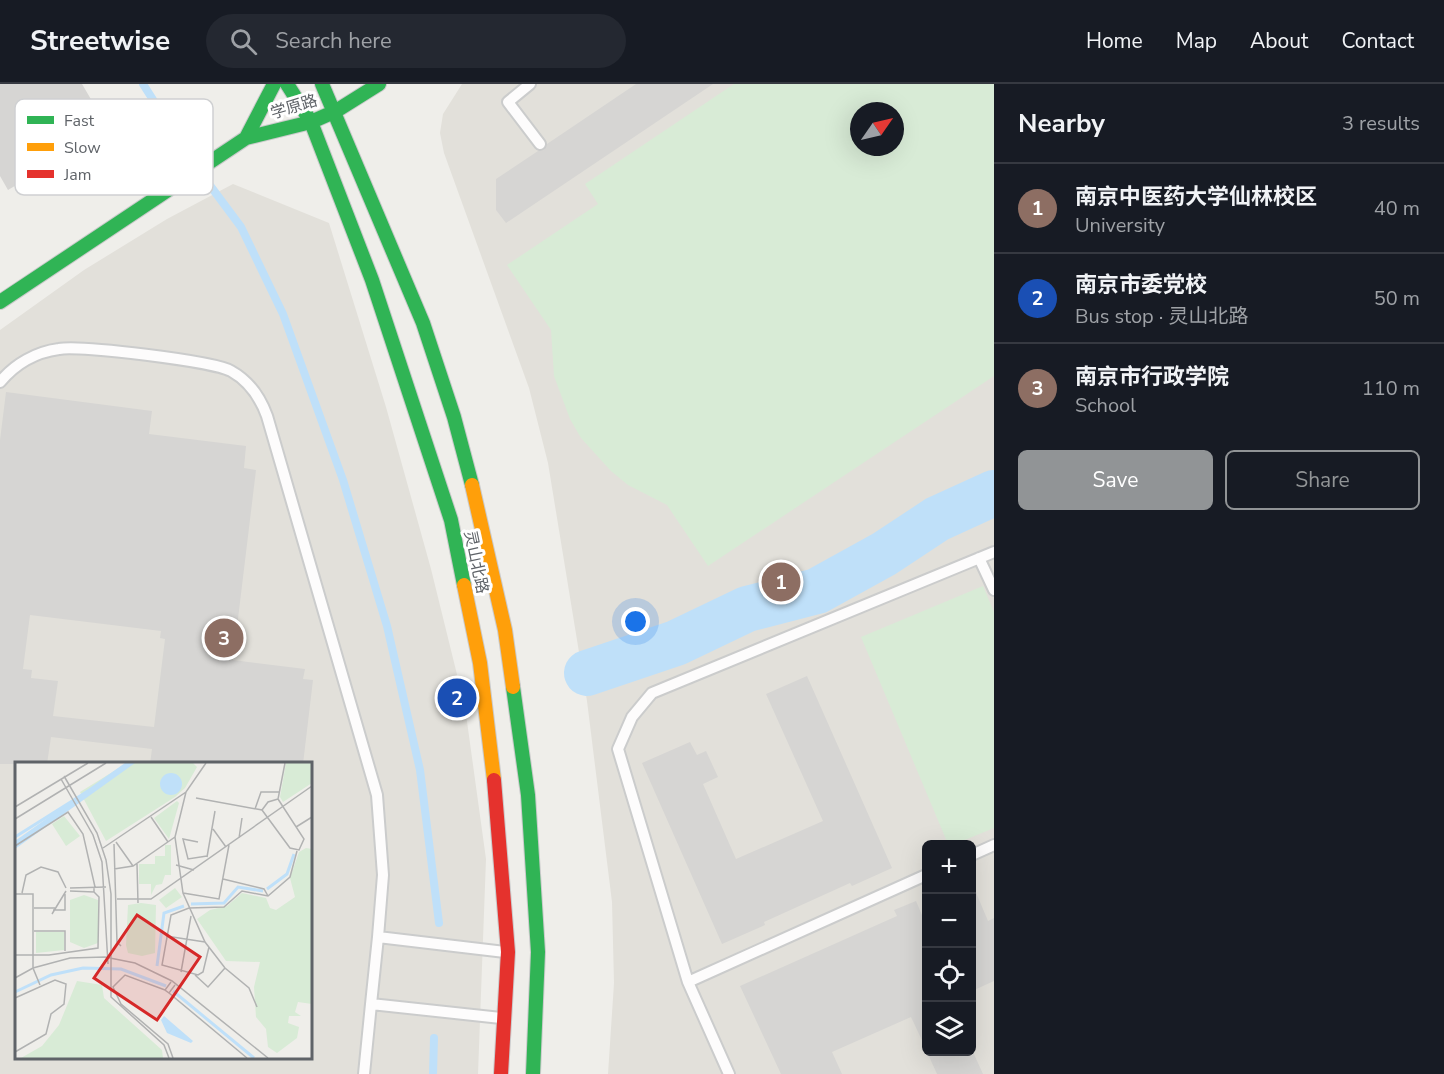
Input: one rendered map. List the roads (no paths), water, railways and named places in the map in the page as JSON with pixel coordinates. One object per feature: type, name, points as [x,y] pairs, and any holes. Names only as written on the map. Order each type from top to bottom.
[{"type":"main road","name":"学原路","points":[[246,138],[274,84]]},
{"type":"main road","name":"灵山北路","points":[[287,84],[311,122],[372,280],[451,520],[482,675],[498,810],[508,952],[501,1074]]},
{"type":"main road","name":"灵山北路","points":[[322,84],[336,111],[423,323],[454,417],[480,515],[506,630],[528,795],[538,952],[533,1074]]},
{"type":"main road","name":"学原路","points":[[213,159],[246,138],[311,122],[336,111],[379,84]]},
{"type":"main road","name":"学原路","points":[[0,302],[159,195]]},
{"type":"lane","points":[[530,84],[508,102],[540,144]]},
{"type":"lane","points":[[0,381],[29,358],[60,348],[76,348],[218,365],[241,377],[257,394],[270,428],[377,795],[382,874],[364,1074]]},
{"type":"lane","points":[[729,1074],[688,982],[618,749],[632,717],[652,693],[994,552]]},
{"type":"lane","points":[[979,558],[994,590]]},
{"type":"lane","points":[[976,853],[994,845]]},
{"type":"lane","points":[[688,982],[922,877]]},
{"type":"lane","points":[[378,937],[508,952]]},
{"type":"lane","points":[[371,1004],[505,1018]]},
{"type":"waterway","points":[[143,84],[153,99]]},
{"type":"waterway","points":[[213,189],[241,227],[283,314],[343,480],[387,626],[420,770],[439,923]]},
{"type":"waterway","points":[[587,673],[676,643],[747,609],[817,591],[884,554],[937,519],[994,493]]},
{"type":"waterway","points":[[433,1074],[434,1038]]},
{"type":"place","name":"南京中医药大学仙林校区","points":[[781,582]]},
{"type":"place","name":"南京市行政学院","points":[[224,638]]},
{"type":"place","name":"南京市委党校","points":[[457,698]]}]
